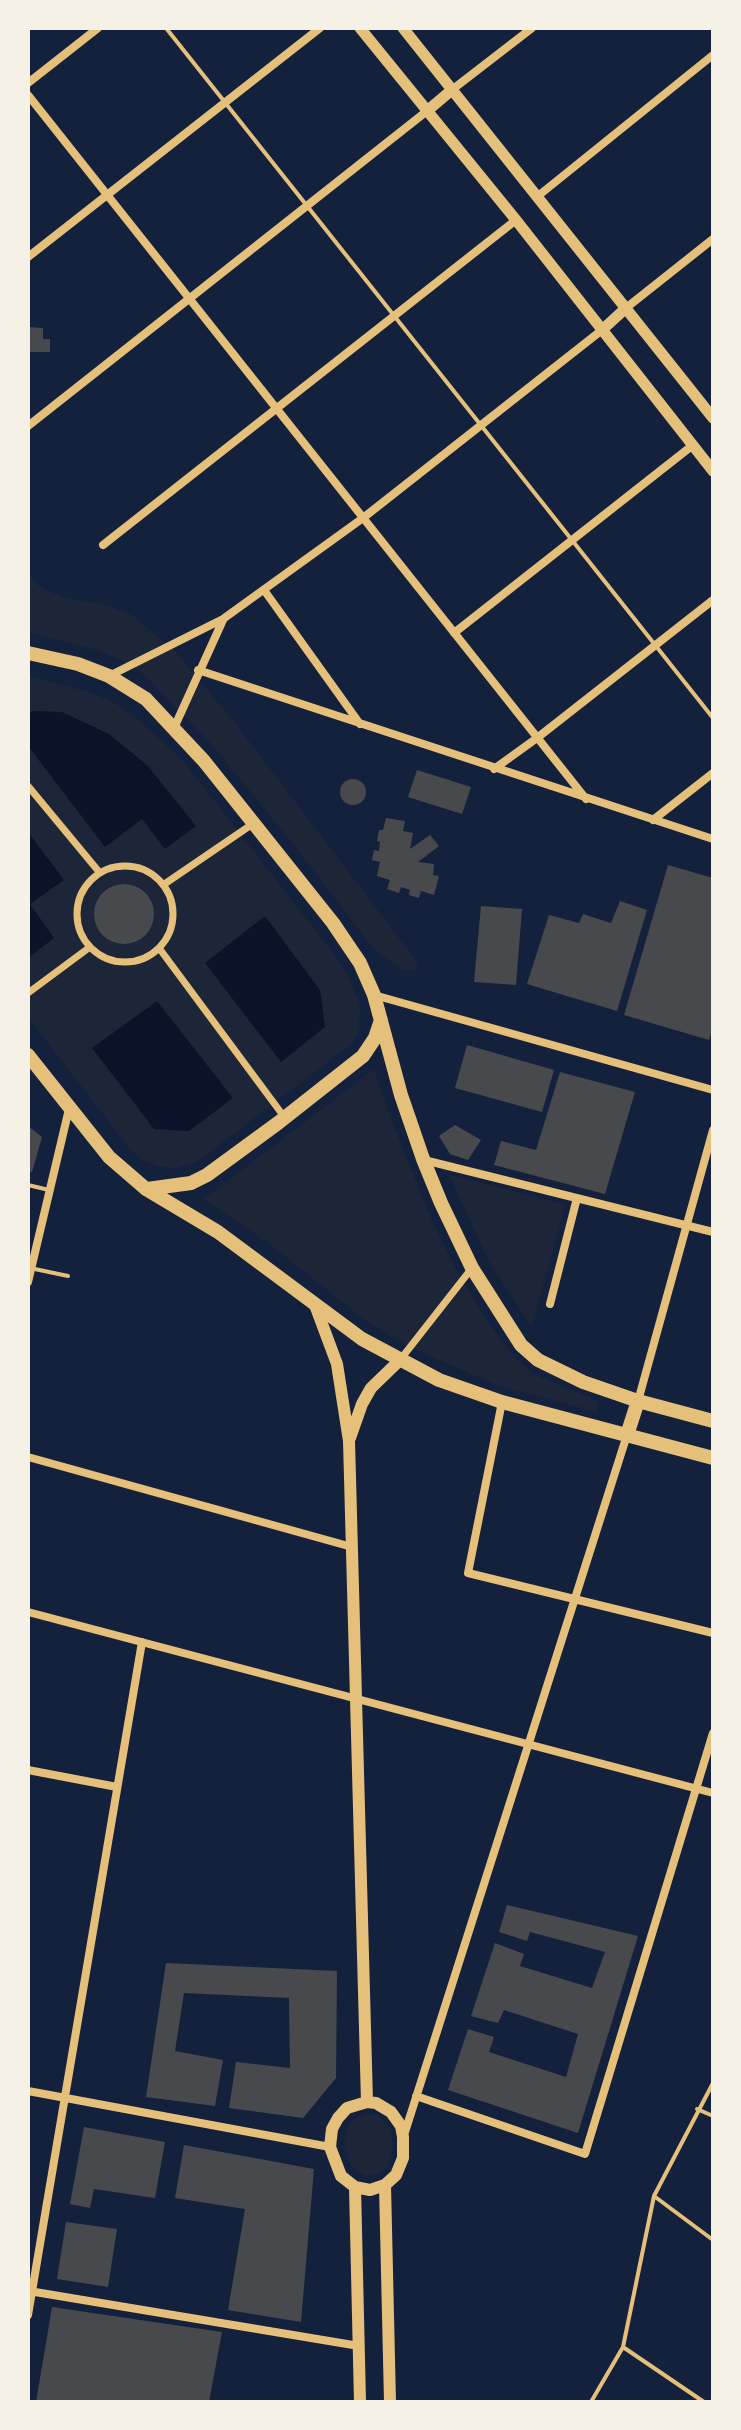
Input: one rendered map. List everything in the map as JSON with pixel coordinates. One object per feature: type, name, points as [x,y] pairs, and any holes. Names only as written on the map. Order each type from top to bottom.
[{"type":"main road","points":[[28,653],[78,664],[109,676],[146,699],[255,823],[333,923],[360,963],[374,995],[401,1095],[423,1159],[472,1268],[521,1345],[538,1360],[583,1382],[713,1421]]},
{"type":"main road","points":[[146,1189],[182,1185],[207,1175],[363,1056],[375,1038],[381,1019]]},
{"type":"main road","points":[[28,1055],[109,1157],[146,1189],[230,1240],[362,1339],[439,1380],[502,1402],[713,1458]]},
{"type":"main road","points":[[315,1305],[337,1364],[349,1441],[367,2102]]},
{"type":"main road","points":[[349,1441],[371,1388],[400,1360]]},
{"type":"main road","points":[[627,1435],[638,1401]]},
{"type":"main road","points":[[367,2102],[376,2103],[391,2112],[401,2126],[403,2137],[400,2166],[385,2185],[370,2190],[355,2187],[341,2176],[330,2147],[332,2129],[338,2118],[347,2108],[367,2102]]},
{"type":"main road","points":[[385,2185],[390,2402]]},
{"type":"main road","points":[[355,2187],[360,2402]]},
{"type":"street","points":[[28,83],[98,28]]},
{"type":"street","points":[[28,257],[320,28]]},
{"type":"street","points":[[360,28],[713,471]]},
{"type":"street","points":[[403,28],[713,418]]},
{"type":"street","points":[[28,426],[532,28]]},
{"type":"street","points":[[538,196],[713,55]]},
{"type":"street","points":[[28,95],[586,799]]},
{"type":"street","points":[[103,545],[516,220]]},
{"type":"street","points":[[109,676],[223,619],[264,590],[363,518],[713,239]]},
{"type":"street","points":[[454,633],[693,445]]},
{"type":"street","points":[[264,590],[361,725]]},
{"type":"street","points":[[494,769],[713,600]]},
{"type":"street","points":[[174,728],[223,619]]},
{"type":"street","points":[[198,670],[713,839]]},
{"type":"street","points":[[653,820],[713,773]]},
{"type":"street","points":[[28,786],[100,873]]},
{"type":"street","points":[[163,885],[255,823]]},
{"type":"street","points":[[134,867],[155,877],[163,885],[173,906],[173,917],[171,928],[159,948],[130,962],[108,959],[90,947],[78,926],[77,913],[83,890],[100,873],[111,868],[134,867]]},
{"type":"street","points":[[28,993],[90,947]]},
{"type":"street","points":[[159,948],[285,1118]]},
{"type":"street","points":[[374,995],[713,1090]]},
{"type":"street","points":[[28,1282],[69,1109]]},
{"type":"street","points":[[638,1401],[713,1130]]},
{"type":"street","points":[[423,1159],[713,1232]]},
{"type":"street","points":[[550,1304],[577,1198]]},
{"type":"street","points":[[400,1360],[472,1268]]},
{"type":"street","points":[[502,1402],[468,1573],[713,1633]]},
{"type":"street","points":[[403,2137],[627,1435]]},
{"type":"street","points":[[28,1457],[352,1547]]},
{"type":"street","points":[[28,1612],[713,1793]]},
{"type":"street","points":[[28,2315],[142,1642]]},
{"type":"street","points":[[416,2096],[585,2154],[713,1733]]},
{"type":"street","points":[[28,1770],[117,1787]]},
{"type":"street","points":[[28,2091],[330,2147]]},
{"type":"street","points":[[30,2292],[359,2346]]},
{"type":"lane","points":[[166,28],[713,718]]},
{"type":"lane","points":[[28,1185],[50,1190]]},
{"type":"lane","points":[[30,1267],[68,1276]]},
{"type":"lane","points":[[591,2402],[623,2347],[654,2196],[713,2083]]},
{"type":"lane","points":[[697,2109],[713,2116]]},
{"type":"lane","points":[[654,2196],[713,2240]]},
{"type":"lane","points":[[623,2347],[704,2402]]},
{"type":"shaded area","points":[[28,572],[39,586],[64,598],[104,605],[132,615],[174,650],[235,723],[418,963],[414,970],[403,970],[376,952],[214,747],[143,674],[119,659],[96,650],[28,632]]},
{"type":"shaded area","points":[[28,676],[89,692],[115,703],[137,718],[184,762],[330,949],[347,973],[358,1000],[358,1034],[353,1043],[198,1161],[176,1168],[159,1167],[142,1160],[129,1148],[28,1017]]},
{"type":"shaded area","points":[[34,711],[62,712],[109,734],[147,765],[196,826],[165,849],[142,819],[105,847],[28,746],[28,714]]},
{"type":"shaded area","points":[[28,832],[64,880],[30,904],[54,938],[28,958]]},
{"type":"shaded area","points":[[265,916],[320,990],[325,1027],[281,1062],[205,963]]},
{"type":"shaded area","points":[[157,1001],[233,1098],[189,1131],[154,1129],[92,1048]]},
{"type":"shaded area","points":[[374,1069],[433,1223],[485,1318],[514,1357],[533,1374],[595,1400],[599,1403],[597,1412],[499,1386],[409,1347],[361,1317],[271,1245],[204,1199]]},
{"type":"shaded area","points":[[449,1174],[565,1205],[532,1327],[489,1262]]},
{"type":"shaded area","points":[[366,2114],[377,2115],[385,2121],[393,2146],[388,2167],[366,2176],[349,2163],[344,2141],[349,2122]]},
{"type":"building","points":[[28,327],[43,328],[43,339],[50,339],[50,352],[28,352]]},
{"type":"building","points":[[417,770],[471,787],[462,814],[408,797]]},
{"type":"building","points":[[353,779],[362,783],[366,792],[362,801],[353,805],[344,801],[340,792],[344,783]]},
{"type":"building","points":[[386,818],[405,821],[403,831],[413,833],[410,849],[430,835],[439,846],[418,862],[434,864],[433,875],[439,876],[434,895],[421,891],[419,898],[409,895],[410,890],[401,887],[399,893],[387,889],[390,880],[377,876],[380,862],[372,860],[374,850],[379,851],[379,830],[383,830]]},
{"type":"building","points":[[668,865],[713,878],[713,1027],[709,1040],[624,1015]]},
{"type":"building","points":[[124,884],[135,886],[145,893],[152,903],[152,925],[145,935],[135,942],[124,944],[113,942],[103,935],[96,925],[94,914],[96,903],[103,893],[113,886]]},
{"type":"building","points":[[620,901],[647,910],[617,1011],[527,984],[549,915],[579,923],[583,914],[611,923]]},
{"type":"building","points":[[481,906],[522,909],[516,985],[474,982]]},
{"type":"building","points":[[467,1045],[554,1070],[542,1112],[455,1088]]},
{"type":"building","points":[[560,1072],[635,1092],[605,1194],[494,1165],[501,1141],[536,1150]]},
{"type":"building","points":[[455,1125],[481,1140],[468,1160],[450,1154],[439,1136]]},
{"type":"building","points":[[28,1126],[42,1137],[32,1172],[28,1171]]},
{"type":"building","points":[[507,1905],[638,1936],[578,2133],[448,2090],[468,2029],[494,2037],[489,2052],[566,2077],[578,2034],[504,2010],[498,2023],[471,2016],[495,1943],[524,1954],[520,1966],[592,1988],[605,1952],[530,1932],[527,1941],[499,1932]]},
{"type":"building","points":[[166,1963],[337,1971],[336,2078],[303,2118],[229,2108],[236,2062],[290,2068],[289,1998],[184,1993],[175,2051],[223,2060],[215,2106],[146,2097]]},
{"type":"building","points":[[84,2127],[165,2142],[155,2198],[94,2189],[90,2208],[70,2204]]},
{"type":"building","points":[[184,2145],[314,2169],[301,2322],[228,2310],[245,2209],[175,2198]]},
{"type":"building","points":[[66,2222],[117,2229],[108,2287],[57,2279]]},
{"type":"building","points":[[52,2307],[222,2332],[209,2402],[36,2402]]}]
